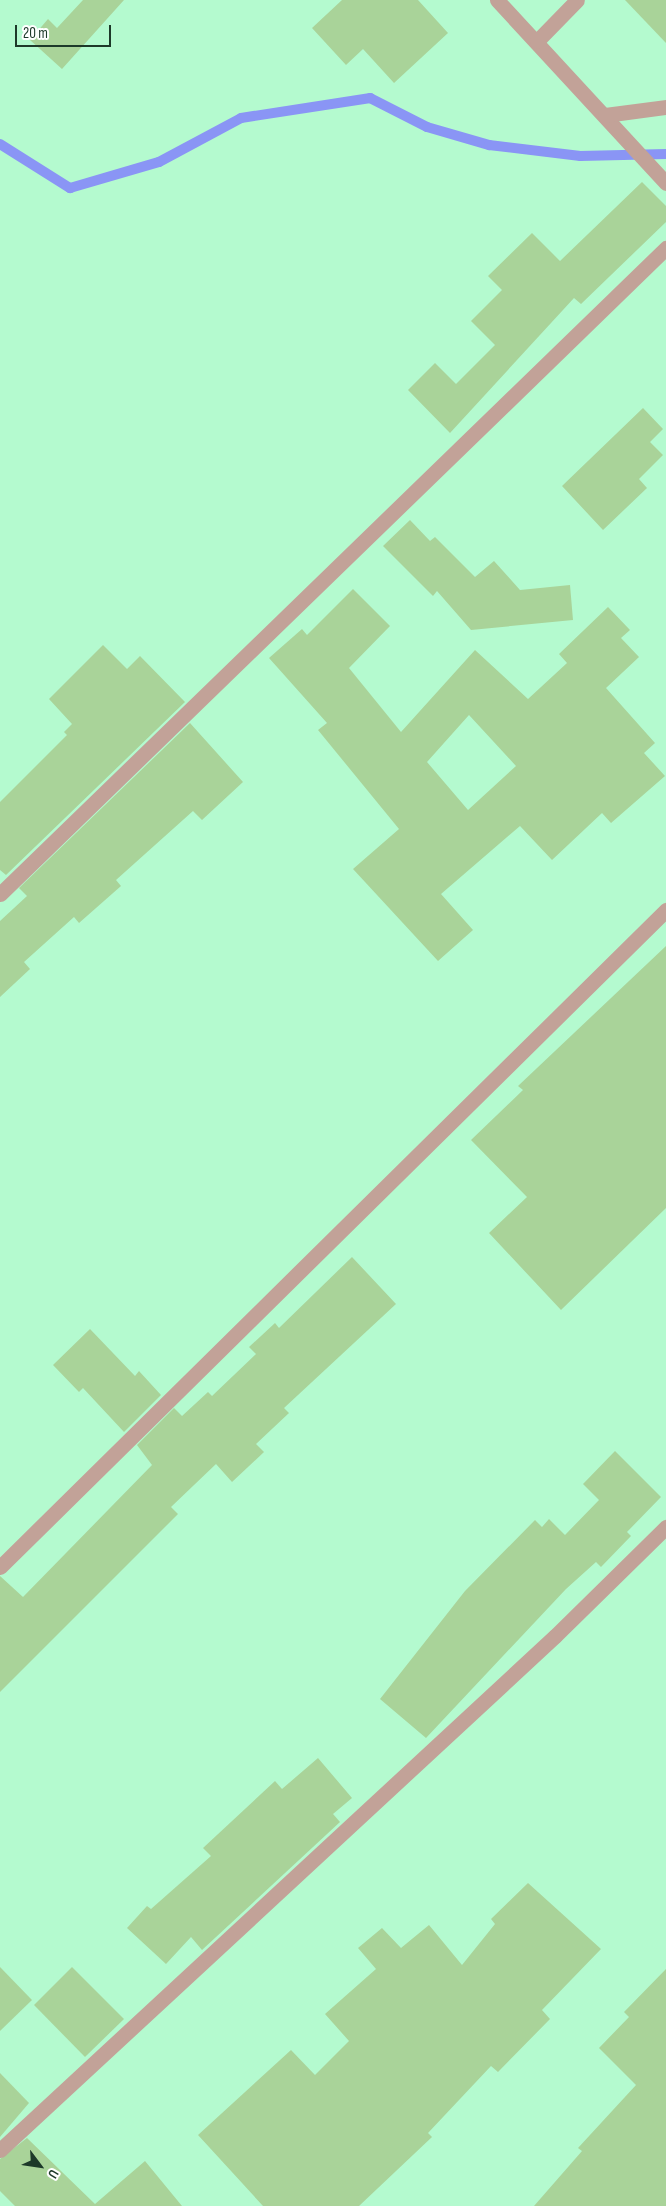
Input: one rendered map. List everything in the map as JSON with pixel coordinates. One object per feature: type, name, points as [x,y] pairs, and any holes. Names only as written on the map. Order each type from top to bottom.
[{"type":"street","points":[[497,0],[537,41],[664,181]]},
{"type":"street","points":[[537,41],[577,0]]},
{"type":"street","points":[[605,115],[666,107]]},
{"type":"street","points":[[0,894],[666,248]]},
{"type":"street","points":[[0,1567],[666,910]]},
{"type":"street","points":[[0,2150],[555,1636],[666,1528]]},
{"type":"building","points":[[83,0],[124,0],[62,69],[30,40],[48,19],[57,28]]},
{"type":"building","points":[[342,0],[418,0],[448,33],[394,83],[363,49],[346,65],[312,28]]},
{"type":"building","points":[[625,0],[666,0],[666,43]]},
{"type":"building","points":[[642,182],[666,206],[666,222],[581,304],[574,298],[450,433],[408,390],[435,363],[456,384],[495,345],[471,321],[502,290],[488,276],[532,233],[560,261]]},
{"type":"building","points":[[643,408],[663,429],[650,442],[663,455],[639,479],[647,488],[603,530],[562,486]]},
{"type":"building","points":[[410,520],[430,541],[435,537],[475,577],[494,561],[520,590],[570,585],[573,620],[471,630],[437,591],[433,596],[383,546]]},
{"type":"building","points":[[353,589],[390,626],[349,668],[401,732],[475,650],[528,699],[567,663],[559,654],[608,607],[630,630],[621,638],[639,657],[606,688],[655,743],[644,753],[665,776],[611,823],[602,813],[552,860],[520,826],[441,894],[473,930],[438,961],[353,869],[399,829],[318,730],[327,723],[269,658],[302,629],[307,635]],"holes":[[[469,715],[516,766],[468,810],[427,762]]]},
{"type":"building","points":[[103,645],[127,669],[140,656],[185,702],[6,875],[0,870],[0,802],[67,735],[64,732],[72,724],[49,699]]},
{"type":"building","points":[[190,723],[243,782],[202,820],[193,811],[116,880],[121,886],[79,923],[74,917],[24,962],[30,969],[0,997],[0,921],[27,896],[19,888]]},
{"type":"building","points":[[666,946],[666,1208],[561,1310],[489,1233],[527,1197],[471,1140],[523,1090],[518,1086]]},
{"type":"building","points":[[352,1257],[396,1304],[284,1408],[289,1413],[256,1444],[264,1452],[232,1482],[216,1464],[171,1507],[178,1514],[0,1692],[0,1576],[23,1597],[152,1465],[137,1445],[174,1408],[182,1416],[208,1392],[212,1396],[256,1354],[249,1347],[275,1323],[279,1328]]},
{"type":"building","points":[[90,1329],[135,1376],[139,1371],[161,1395],[124,1432],[83,1388],[79,1392],[53,1365]]},
{"type":"building","points":[[615,1451],[661,1497],[627,1532],[631,1536],[601,1567],[596,1562],[566,1589],[426,1738],[380,1699],[465,1591],[535,1520],[542,1527],[549,1519],[565,1535],[599,1500],[583,1484]]},
{"type":"building","points":[[318,1758],[352,1798],[333,1814],[340,1822],[202,1950],[191,1937],[166,1964],[127,1928],[147,1906],[151,1909],[211,1856],[203,1848],[275,1781],[282,1789]]},
{"type":"building","points":[[528,1883],[601,1949],[542,2010],[550,2019],[498,2072],[491,2066],[428,2133],[432,2137],[359,2206],[263,2206],[198,2135],[291,2050],[315,2075],[349,2041],[325,2014],[376,1969],[358,1948],[382,1928],[401,1948],[429,1925],[462,1965],[495,1924],[491,1919]]},
{"type":"building","points":[[0,1967],[32,2000],[0,2031]]},
{"type":"building","points":[[72,1967],[124,2019],[85,2057],[34,2005]]},
{"type":"building","points":[[666,1969],[666,2206],[534,2206],[582,2151],[578,2148],[636,2085],[599,2048],[629,2017],[624,2012]]},
{"type":"building","points":[[0,2073],[29,2103],[0,2137]]},
{"type":"building","points":[[27,2138],[95,2204],[145,2161],[182,2206],[15,2206],[0,2191],[0,2159]]},
{"type":"waterway","points":[[0,144],[70,188],[159,162],[241,118],[370,98],[427,127],[489,145],[580,156],[666,154]]}]
